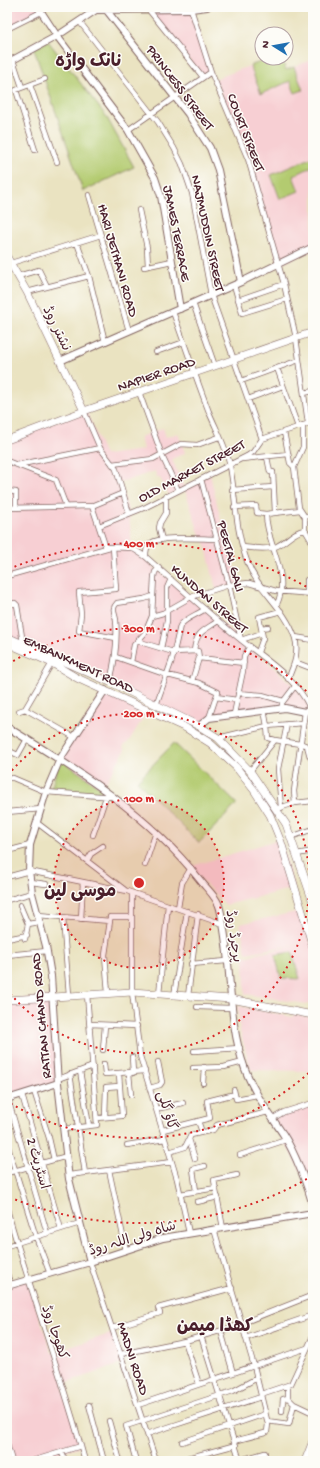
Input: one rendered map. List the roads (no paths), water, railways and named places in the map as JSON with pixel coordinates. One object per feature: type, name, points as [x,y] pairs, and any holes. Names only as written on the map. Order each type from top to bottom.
[{"type":"main road","name":"نشتر روڈ","points":[[9,260],[27,292],[84,411]]},
{"type":"main road","name":"NAPIER ROAD","points":[[7,440],[84,411],[313,332]]},
{"type":"main road","name":"EMBANKMENT ROAD","points":[[7,637],[110,682],[199,726],[218,738],[250,771],[279,808],[311,892],[313,902]]},
{"type":"main road","name":"EMBANKMENT ROAD","points":[[7,643],[52,663],[77,678],[186,728],[210,743],[236,767],[270,815],[281,842],[313,947]]},
{"type":"main road","points":[[7,1000],[132,992],[231,999],[313,1015]]},
{"type":"main road","points":[[305,1461],[313,1441]]},
{"type":"street","points":[[7,63],[57,36],[96,10],[104,8],[191,9],[207,7]]},
{"type":"street","name":"PRINCESS STREET","points":[[104,8],[175,97],[200,132],[215,158],[241,282]]},
{"type":"street","points":[[7,29],[39,9]]},
{"type":"street","name":"JAMES TERRACE","points":[[39,9],[57,36],[128,130],[148,164],[158,186],[180,309]]},
{"type":"street","points":[[148,9],[203,77]]},
{"type":"street","name":"COURT STREET","points":[[191,9],[210,72],[248,159],[284,284],[296,338],[304,392],[311,423]]},
{"type":"street","name":"NAJMUDDIN STREET","points":[[79,21],[151,114],[174,148],[188,178],[211,295],[262,439]]},
{"type":"street","points":[[13,60],[22,87]]},
{"type":"street","points":[[128,130],[210,72]]},
{"type":"street","points":[[35,150],[16,90],[45,79]]},
{"type":"street","points":[[30,85],[57,162]]},
{"type":"street","name":"HARI JETHANI ROAD","points":[[89,194],[129,331]]},
{"type":"street","points":[[139,210],[147,248],[146,266],[172,261]]},
{"type":"street","points":[[9,260],[77,243],[101,235]]},
{"type":"street","points":[[77,243],[89,276],[105,342]]},
{"type":"street","points":[[60,361],[241,282],[313,247]]},
{"type":"street","points":[[18,276],[39,270],[48,286]]},
{"type":"street","points":[[27,292],[89,276]]},
{"type":"street","points":[[238,300],[284,284]]},
{"type":"street","points":[[234,285],[242,312],[287,299]]},
{"type":"street","points":[[193,303],[215,366]]},
{"type":"street","points":[[173,312],[194,373],[230,464],[236,520],[247,562],[260,586],[277,604],[294,637],[297,650],[295,662],[288,679]]},
{"type":"street","points":[[156,352],[184,342]]},
{"type":"street","points":[[241,381],[299,360]]},
{"type":"street","points":[[277,368],[300,426],[303,448],[294,467],[300,510],[305,516],[305,530],[313,541]]},
{"type":"street","points":[[248,399],[283,386]]},
{"type":"street","points":[[304,392],[313,391]]},
{"type":"street","points":[[139,392],[162,454],[178,490]]},
{"type":"street","points":[[84,411],[100,448],[116,469],[129,514]]},
{"type":"street","name":"OLD MARKET STREET","points":[[99,526],[146,507],[240,459],[253,452],[262,439],[311,423]]},
{"type":"street","points":[[284,432],[290,463],[294,467]]},
{"type":"street","points":[[112,464],[153,459],[181,444],[197,445],[219,437]]},
{"type":"street","points":[[17,465],[100,448]]},
{"type":"street","points":[[240,459],[288,454]]},
{"type":"street","points":[[267,457],[270,472],[272,472],[274,476],[273,487],[275,512]]},
{"type":"street","points":[[7,462],[56,480],[66,506]]},
{"type":"street","name":"PEETAL GALI","points":[[201,478],[229,585],[241,640]]},
{"type":"street","points":[[232,490],[273,487]]},
{"type":"street","points":[[7,491],[16,492],[16,508]]},
{"type":"street","points":[[7,508],[92,506],[123,493]]},
{"type":"street","points":[[166,496],[166,516]]},
{"type":"street","points":[[92,506],[106,548]]},
{"type":"street","points":[[234,507],[256,506],[257,512],[266,514],[300,510]]},
{"type":"street","points":[[162,540],[159,528],[160,522],[166,516],[172,514]]},
{"type":"street","points":[[266,514],[266,525],[278,565],[281,592],[277,604]]},
{"type":"street","points":[[305,516],[313,514]]},
{"type":"street","points":[[243,547],[273,548],[289,539],[299,530],[305,530]]},
{"type":"street","points":[[146,557],[146,548],[151,542],[162,540],[216,539]]},
{"type":"street","points":[[113,547],[116,589],[79,592],[81,614],[79,631],[116,638]]},
{"type":"street","name":"KUNDAN STREET","points":[[7,576],[106,548],[132,548],[146,557],[218,621],[258,652],[296,686],[304,694],[309,709]]},
{"type":"street","points":[[131,662],[134,645],[146,632],[152,616],[155,572],[158,568]]},
{"type":"street","points":[[161,648],[167,611],[167,588],[171,579]]},
{"type":"street","points":[[307,593],[307,580],[313,581]]},
{"type":"street","points":[[152,616],[167,611],[191,597],[229,585],[249,584],[281,592],[313,594]]},
{"type":"street","points":[[110,682],[116,657],[115,618],[113,612],[115,606],[118,603],[153,596]]},
{"type":"street","points":[[7,605],[15,603],[17,605],[23,643]]},
{"type":"street","points":[[156,705],[172,660],[180,626],[183,621],[197,616],[205,609]]},
{"type":"street","points":[[258,652],[263,638],[259,617],[281,611]]},
{"type":"street","points":[[194,651],[195,640],[199,632],[218,621]]},
{"type":"street","points":[[261,628],[268,626]]},
{"type":"street","points":[[241,640],[262,633]]},
{"type":"street","points":[[294,637],[313,640]]},
{"type":"street","points":[[137,641],[173,652],[198,651],[199,658],[194,682]]},
{"type":"street","points":[[234,714],[244,656],[250,646]]},
{"type":"street","points":[[116,657],[166,675],[194,682],[218,692],[209,718]]},
{"type":"street","points":[[199,658],[244,663]]},
{"type":"street","points":[[295,662],[313,669]]},
{"type":"street","points":[[25,710],[52,663]]},
{"type":"street","points":[[282,709],[283,701],[296,686]]},
{"type":"street","name":"RATTAN CHAND ROAD","points":[[90,1262],[69,1176],[58,1081],[53,996],[47,951],[32,893],[29,871],[30,844],[46,792],[60,759],[105,690]]},
{"type":"street","points":[[238,693],[262,695],[283,701]]},
{"type":"street","points":[[216,697],[237,700]]},
{"type":"street","points":[[295,803],[294,791],[303,723],[313,698]]},
{"type":"street","points":[[199,726],[209,718],[234,714],[264,710],[309,709]]},
{"type":"street","points":[[19,711],[25,710],[74,737]]},
{"type":"street","points":[[264,710],[268,726],[268,738],[307,746],[310,757],[313,760]]},
{"type":"street","points":[[218,738],[268,726],[303,723]]},
{"type":"street","points":[[287,724],[278,769],[279,808],[295,803],[313,801]]},
{"type":"street","name":"پرچرڈ روڈ","points":[[7,727],[60,759],[130,808],[191,868],[218,904],[223,924],[231,1008],[243,1062],[257,1094],[286,1140],[306,1183],[313,1207]]},
{"type":"street","points":[[7,750],[18,755],[27,739]]},
{"type":"street","points":[[250,771],[275,740]]},
{"type":"street","points":[[7,778],[13,778],[46,792],[114,797]]},
{"type":"street","points":[[93,835],[106,797]]},
{"type":"street","points":[[7,812],[41,809]]},
{"type":"street","points":[[36,822],[129,892]]},
{"type":"street","points":[[291,837],[313,829]]},
{"type":"street","points":[[145,865],[156,832]]},
{"type":"street","points":[[7,851],[30,844]]},
{"type":"street","points":[[87,861],[91,854],[103,846]]},
{"type":"street","points":[[297,854],[313,851]]},
{"type":"street","points":[[178,908],[182,883],[191,868]]},
{"type":"street","points":[[7,877],[29,871],[129,892],[198,914],[223,924]]},
{"type":"street","points":[[31,882],[46,884]]},
{"type":"street","points":[[81,919],[83,882]]},
{"type":"street","name":"گاؤ گلی","points":[[129,892],[132,918],[132,992],[140,1056],[172,1162],[188,1233]]},
{"type":"street","points":[[7,900],[32,893]]},
{"type":"street","points":[[159,994],[168,904]]},
{"type":"street","points":[[7,939],[26,937],[28,924],[20,905]]},
{"type":"street","points":[[174,996],[186,911]]},
{"type":"street","points":[[188,996],[198,914]]},
{"type":"street","points":[[38,915],[110,921]]},
{"type":"street","points":[[63,917],[69,995]]},
{"type":"street","points":[[108,993],[105,955],[110,917],[132,918]]},
{"type":"street","points":[[28,924],[40,922]]},
{"type":"street","points":[[7,955],[47,951]]},
{"type":"street","points":[[191,964],[227,961]]},
{"type":"street","points":[[64,1129],[97,1124],[88,994]]},
{"type":"street","points":[[197,1007],[231,1008]]},
{"type":"street","points":[[90,1024],[137,1026]]},
{"type":"street","points":[[103,1050],[105,1025]]},
{"type":"street","points":[[194,1051],[240,1048]]},
{"type":"street","points":[[131,1095],[132,1058]]},
{"type":"street","points":[[150,1088],[160,1085],[162,1082],[158,1062]]},
{"type":"street","points":[[193,1068],[224,1067],[243,1062]]},
{"type":"street","points":[[104,1064],[105,1074],[145,1072]]},
{"type":"street","points":[[8,1099],[34,1091],[58,1081],[70,1074],[93,1066]]},
{"type":"street","points":[[203,1083],[204,1067]]},
{"type":"street","points":[[80,1070],[89,1126]]},
{"type":"street","points":[[70,1074],[80,1127],[85,1173]]},
{"type":"street","points":[[97,1118],[122,1116],[119,1074]]},
{"type":"street","points":[[105,1117],[106,1087],[119,1086]]},
{"type":"street","points":[[34,1091],[49,1138],[54,1160]]},
{"type":"street","points":[[163,1130],[210,1118],[207,1101],[235,1092],[236,1099],[257,1094]]},
{"type":"street","points":[[22,1095],[61,1229]]},
{"type":"street","name":"اسٹریٹ 2","points":[[8,1099],[47,1234]]},
{"type":"street","points":[[156,1109],[183,1103]]},
{"type":"street","points":[[272,1119],[284,1112],[313,1103]]},
{"type":"street","points":[[169,1152],[185,1148],[191,1135],[214,1130],[217,1125],[268,1112]]},
{"type":"street","points":[[198,1121],[202,1132]]},
{"type":"street","points":[[127,1145],[165,1139]]},
{"type":"street","points":[[189,1139],[195,1159]]},
{"type":"street","points":[[240,1155],[286,1140]]},
{"type":"street","points":[[7,1144],[36,1237],[50,1274]]},
{"type":"street","points":[[7,1172],[67,1156]]},
{"type":"street","points":[[69,1176],[172,1162]]},
{"type":"street","points":[[196,1191],[193,1169],[205,1166]]},
{"type":"street","points":[[109,1170],[126,1250]]},
{"type":"street","points":[[223,1228],[214,1180],[237,1175]]},
{"type":"street","points":[[180,1194],[216,1188]]},
{"type":"street","points":[[197,1202],[218,1197]]},
{"type":"street","name":"کھوجا روڈ","points":[[7,1209],[27,1280],[85,1461]]},
{"type":"street","points":[[311,1213],[313,1226]]},
{"type":"street","name":"شاہ ولی اللہ روڈ","points":[[9,1285],[90,1262],[164,1238],[311,1213]]},
{"type":"street","points":[[7,1246],[80,1223]]},
{"type":"street","points":[[176,1461],[267,1432],[267,1423],[254,1366],[214,1229]]},
{"type":"street","name":"MADNI ROAD","points":[[90,1262],[156,1461]]},
{"type":"street","points":[[7,1274],[9,1285]]},
{"type":"street","points":[[112,1328],[160,1314],[158,1308],[232,1288]]},
{"type":"street","points":[[121,1354],[185,1341],[222,1331],[313,1295]]},
{"type":"street","points":[[246,1338],[313,1315]]},
{"type":"street","points":[[222,1331],[233,1373]]},
{"type":"street","points":[[201,1336],[230,1426],[239,1461],[264,1452]]},
{"type":"street","points":[[147,1434],[224,1409],[291,1384],[313,1336]]},
{"type":"street","points":[[185,1341],[199,1384]]},
{"type":"street","points":[[138,1405],[307,1348]]},
{"type":"street","points":[[136,1461],[126,1426],[233,1391],[257,1378]]},
{"type":"street","points":[[288,1385],[288,1398],[295,1405],[313,1413]]},
{"type":"street","points":[[282,1411],[283,1399],[288,1398]]},
{"type":"street","points":[[89,1405],[104,1461]]},
{"type":"street","points":[[267,1423],[289,1424],[295,1405]]},
{"type":"street","points":[[182,1442],[265,1414]]},
{"type":"street","points":[[108,1422],[120,1461]]},
{"type":"street","points":[[7,1444],[12,1461]]},
{"type":"street","points":[[32,1461],[46,1459],[81,1446]]},
{"type":"street","points":[[62,1452],[65,1461]]},
{"type":"district","name":"نانک واڑہ","points":[[89,60]]},
{"type":"district","name":"موسی لین","points":[[80,890]]},
{"type":"district","name":"کھڈا میمن","points":[[215,1325]]}]
